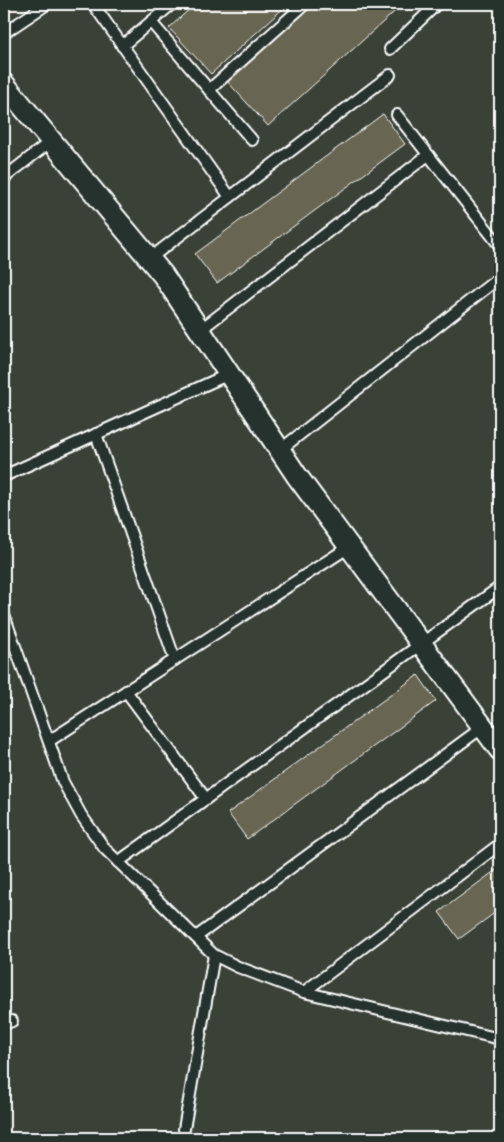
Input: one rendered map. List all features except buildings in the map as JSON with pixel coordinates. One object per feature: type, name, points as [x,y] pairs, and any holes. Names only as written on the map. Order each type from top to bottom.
[{"type":"street","points":[[4,84],[163,275],[280,450],[500,750]]},
{"type":"lane","points":[[4,33],[47,4]]},
{"type":"lane","points":[[93,4],[230,197]]},
{"type":"lane","points":[[122,46],[172,4]]},
{"type":"lane","points":[[209,90],[305,4]]},
{"type":"lane","points":[[390,49],[438,4]]},
{"type":"lane","points":[[151,22],[252,140]]},
{"type":"lane","points":[[149,258],[390,74]]},
{"type":"lane","points":[[397,115],[500,246]]},
{"type":"lane","points":[[4,178],[51,141]]},
{"type":"lane","points":[[200,330],[428,155]]},
{"type":"lane","points":[[280,450],[500,277]]},
{"type":"lane","points":[[4,476],[229,374]]},
{"type":"lane","points":[[96,434],[175,660]]},
{"type":"lane","points":[[49,741],[350,547]]},
{"type":"lane","points":[[118,862],[500,587]]},
{"type":"lane","points":[[4,615],[63,782],[81,815],[105,849],[214,955],[238,967],[304,992],[500,1039]]},
{"type":"lane","points":[[126,691],[206,799]]},
{"type":"lane","points":[[196,937],[483,727]]},
{"type":"lane","points":[[304,992],[500,844]]},
{"type":"lane","points":[[184,1128],[214,955]]}]
